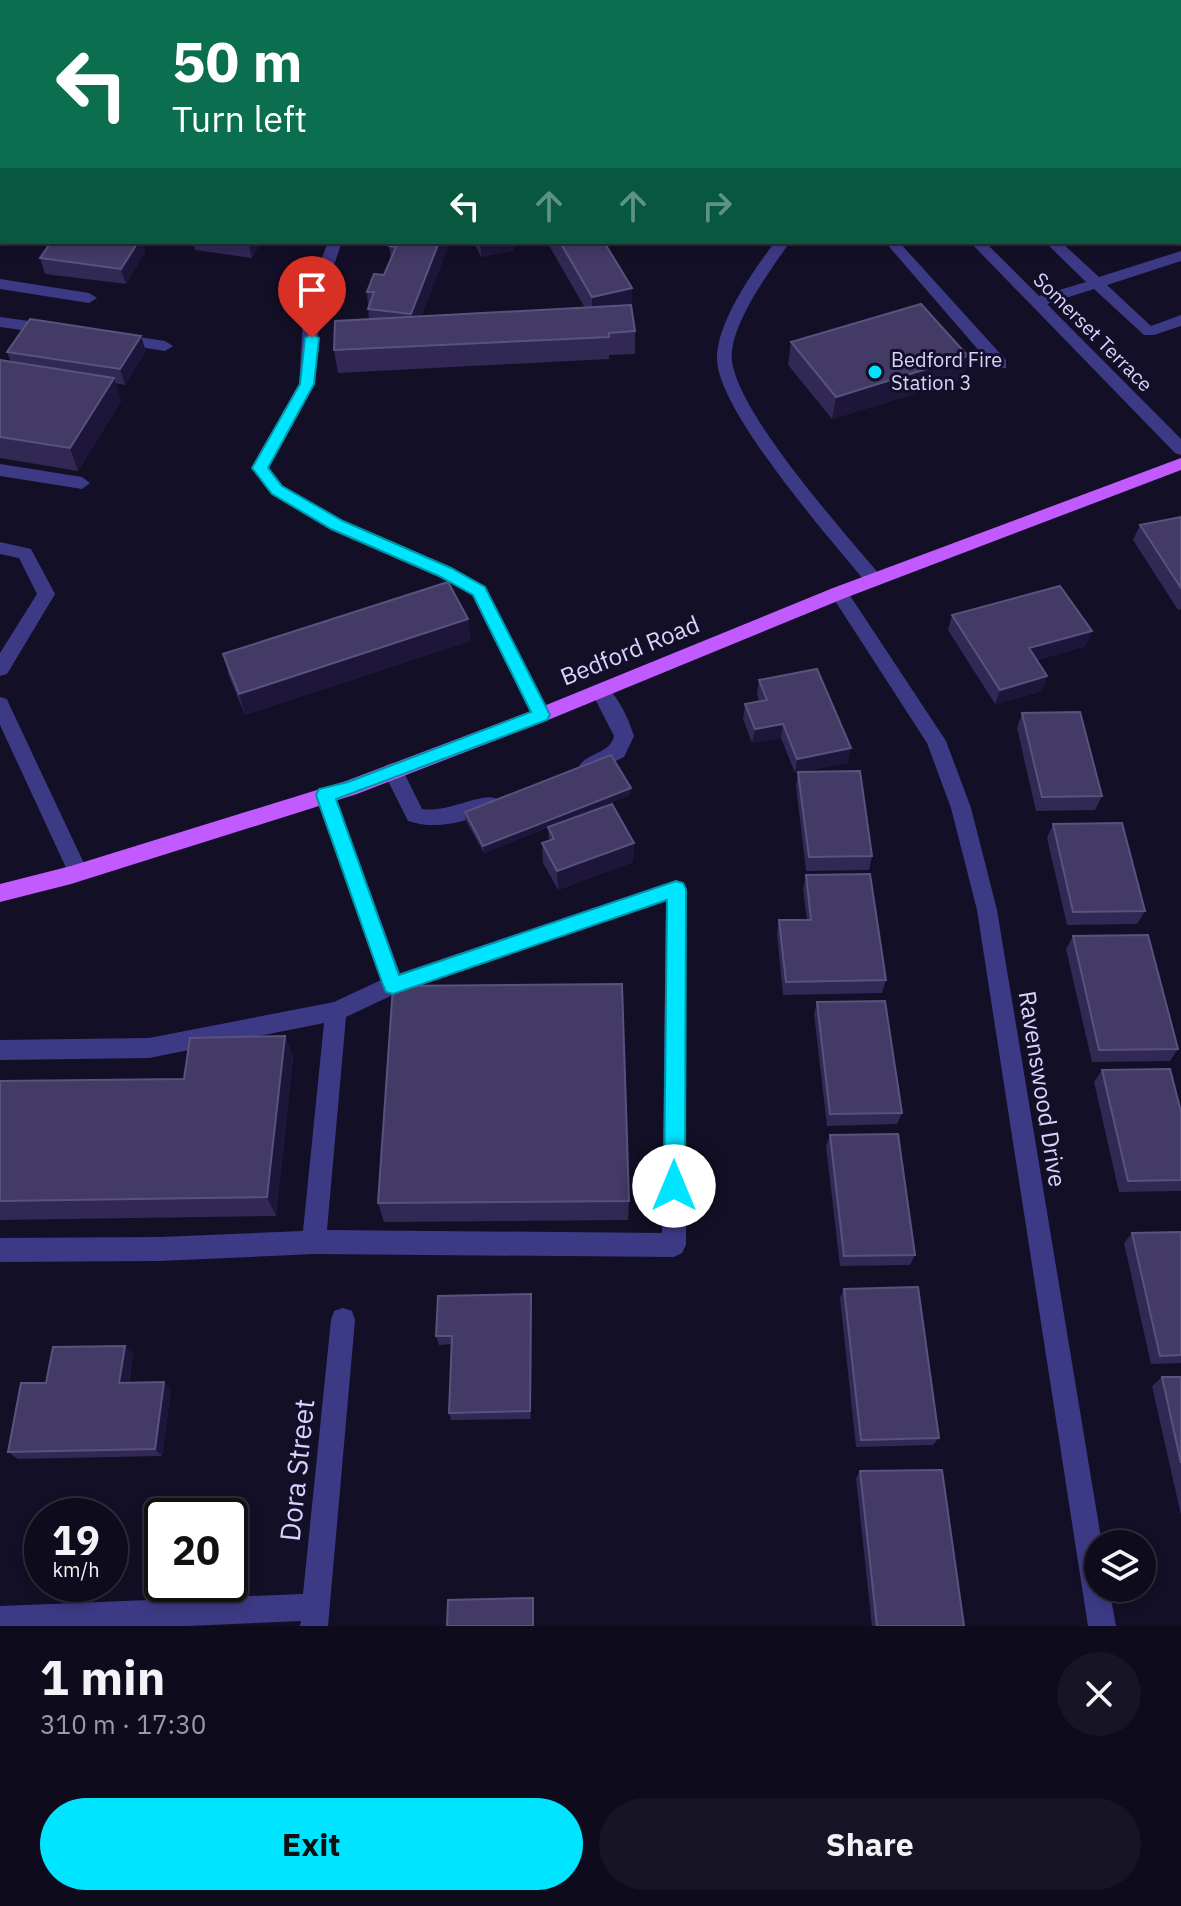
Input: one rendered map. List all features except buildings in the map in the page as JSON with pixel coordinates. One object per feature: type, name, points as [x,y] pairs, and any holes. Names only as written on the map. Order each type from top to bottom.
[{"type":"main road","name":"Bedford Road","points":[[0,893],[78,872],[393,771],[541,715],[839,593],[1181,464]]},
{"type":"street","points":[[334,244],[312,305],[307,384],[260,468],[277,490],[337,525],[445,572],[479,591],[541,715]]},
{"type":"street","points":[[782,244],[747,297],[724,350],[723,363],[735,392],[783,466],[874,580]]},
{"type":"street","points":[[895,244],[1000,364]]},
{"type":"street","name":"Somerset Terrace","points":[[979,244],[1181,449]]},
{"type":"street","points":[[1054,244],[1149,332],[1181,320]]},
{"type":"street","points":[[1035,303],[1181,256]]},
{"type":"street","points":[[0,284],[89,298]]},
{"type":"street","points":[[0,322],[75,333]]},
{"type":"street","points":[[105,337],[165,346]]},
{"type":"street","points":[[0,470],[82,483]]},
{"type":"street","points":[[0,548],[25,553],[46,594],[0,669]]},
{"type":"street","name":"Ravenswood Drive","points":[[839,593],[936,741],[961,808],[980,881],[1102,1626]]},
{"type":"street","points":[[575,771],[616,755],[622,749],[624,736],[620,723],[600,691]]},
{"type":"street","points":[[0,704],[78,872]]},
{"type":"street","points":[[393,771],[415,815],[424,818],[459,815],[507,797]]},
{"type":"street","points":[[325,795],[393,985]]},
{"type":"street","points":[[0,1050],[149,1048],[336,1011],[393,985],[676,889],[674,1245],[314,1242],[160,1249],[0,1250]]},
{"type":"street","points":[[314,1242],[336,1011]]},
{"type":"street","name":"Dora Street","points":[[314,1617],[343,1320]]},
{"type":"street","points":[[0,1620],[314,1617]]},
{"type":"place","name":"Bedford Fire Station 3","points":[[875,372]]},
{"type":"route","points":[[312,338],[307,384],[260,468],[277,490],[337,525],[445,572],[479,591],[541,715],[325,795],[393,985],[676,889],[674,1186]]}]
